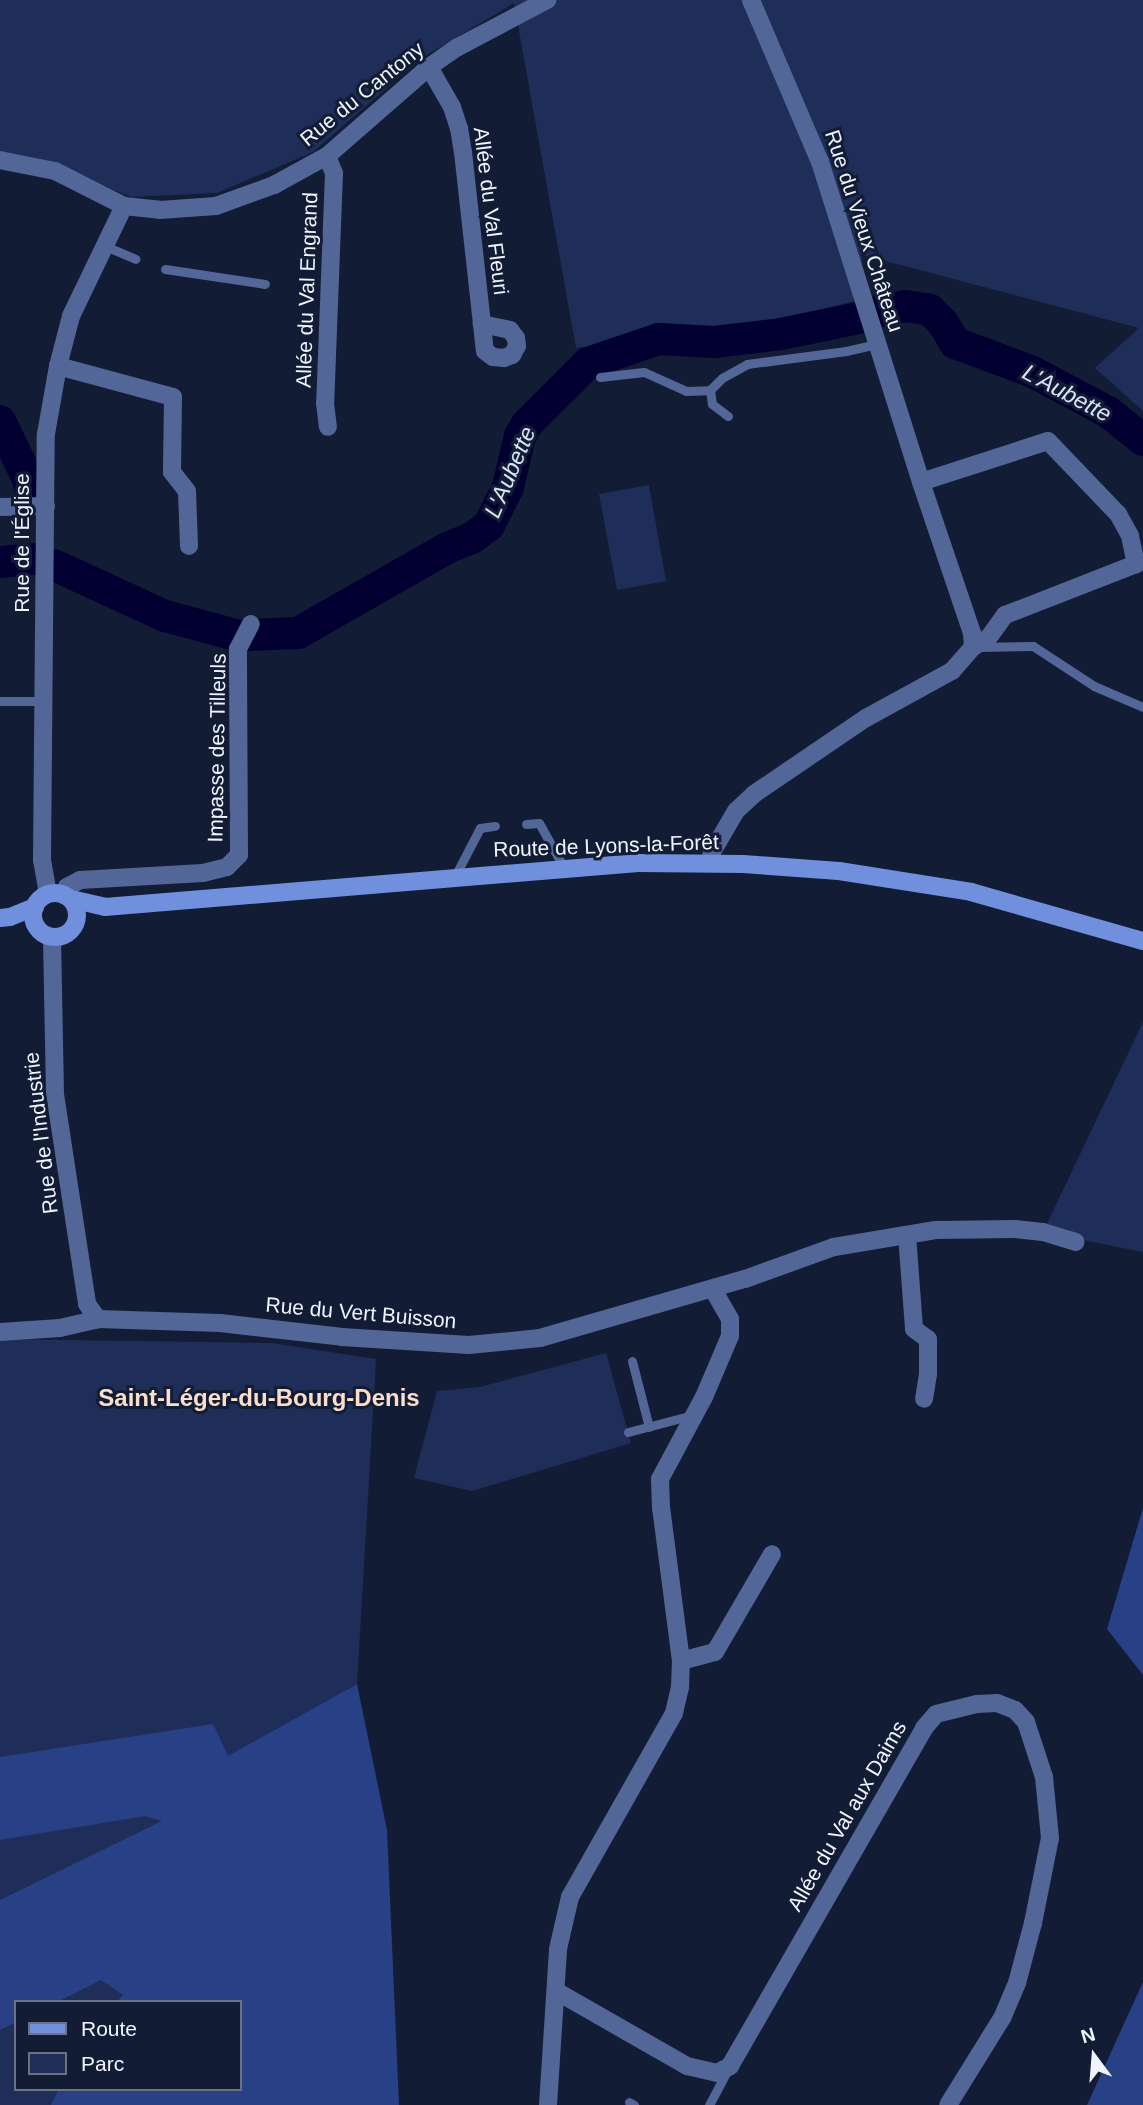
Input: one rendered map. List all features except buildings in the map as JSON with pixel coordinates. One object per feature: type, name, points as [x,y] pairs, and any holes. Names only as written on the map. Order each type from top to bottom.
[{"type":"main road","name":"Route de Lyons-la-Forêt","points":[[61,896],[105,907],[564,868],[710,863],[839,871],[907,880],[971,892],[1143,942]]},
{"type":"main road","points":[[5,918],[34,915],[61,896],[78,913],[77,921],[68,934],[52,938],[41,933],[34,915]]},
{"type":"main road","name":"Route de Lyons-la-Forêt","points":[[77,921],[105,907]]},
{"type":"street","name":"Rue du Cantony","points":[[0,160],[55,171],[124,206],[160,210],[216,206],[274,185],[327,156],[429,67],[458,47],[547,0]]},
{"type":"street","name":"Rue du Vieux Château","points":[[751,0],[820,162],[921,482],[972,633],[973,647]]},
{"type":"street","name":"Allée du Val Fleuri","points":[[429,67],[453,107],[459,128],[482,324]]},
{"type":"street","name":"Allée du Val Engrand","points":[[327,156],[334,173],[325,403],[328,427]]},
{"type":"street","name":"Rue de l'Église","points":[[61,896],[42,860],[46,434],[58,366],[71,316],[124,206]]},
{"type":"street","points":[[58,366],[173,397],[172,472],[187,491],[189,546]]},
{"type":"street","points":[[710,863],[712,852],[736,811],[754,794],[866,718],[952,671],[973,647],[988,638],[1005,615],[1136,564],[1130,536],[1118,514],[1048,441],[921,482]]},
{"type":"street","points":[[0,507],[46,506]]},
{"type":"street","name":"Impasse des Tilleuls","points":[[61,896],[67,887],[80,880],[204,873],[227,867],[239,855],[238,649],[251,624]]},
{"type":"street","name":"Rue de l'Industrie","points":[[52,938],[55,1094],[87,1304],[98,1320]]},
{"type":"street","name":"Rue du Vert Buisson","points":[[0,1332],[60,1328],[98,1320],[220,1323],[342,1337],[469,1345],[540,1338],[713,1289],[834,1247],[936,1230],[1015,1229],[1043,1232],[1076,1242]]},
{"type":"street","points":[[907,1235],[914,1329],[928,1339],[928,1374],[924,1399]]},
{"type":"street","points":[[548,2105],[558,1949],[570,1897],[674,1713],[680,1688],[681,1661],[661,1508],[660,1479],[695,1414],[730,1336],[730,1319],[713,1289]]},
{"type":"street","points":[[681,1661],[715,1652],[772,1554]]},
{"type":"street","name":"Allée du Val aux Daims","points":[[730,2066],[924,1728],[936,1714],[977,1704],[997,1703],[1015,1710],[1026,1722],[1044,1777],[1050,1838],[1033,1923],[1017,1983],[1002,2018],[948,2105]]},
{"type":"street","points":[[556,1991],[688,2066],[717,2073],[730,2066]]},
{"type":"lane","points":[[104,246],[135,259]]},
{"type":"lane","points":[[165,269],[265,284]]},
{"type":"lane","points":[[600,377],[644,372],[686,391],[710,390],[722,378],[747,364],[846,351],[877,344]]},
{"type":"lane","points":[[710,390],[712,404],[728,416]]},
{"type":"lane","points":[[973,647],[1033,646],[1094,686],[1143,707]]},
{"type":"lane","points":[[0,701],[44,701]]},
{"type":"lane","points":[[526,824],[540,823],[564,868]]},
{"type":"lane","points":[[455,876],[480,828],[495,826]]},
{"type":"lane","points":[[632,1361],[649,1427]]},
{"type":"lane","points":[[628,1432],[695,1414]]},
{"type":"lane","points":[[709,2105],[730,2066]]},
{"type":"green space","points":[[0,0],[1143,0],[1143,411],[1095,368],[1139,328],[863,255],[854,301],[771,323],[576,348],[514,3],[420,59],[313,152],[217,193],[131,197],[37,158],[0,152]]},
{"type":"green space","points":[[649,485],[666,581],[617,590],[599,494]]},
{"type":"green space","points":[[1143,1022],[1143,1252],[1043,1232]]},
{"type":"green space","points":[[0,1339],[272,1343],[376,1359],[357,1684],[228,1757],[226,2000],[14,2000],[14,2091],[186,2091],[180,2105],[0,2105]]},
{"type":"green space","points":[[606,1353],[631,1443],[472,1491],[414,1478],[437,1391],[480,1387]]},
{"type":"shaded area","points":[[1143,1508],[1143,1675],[1107,1629]]},
{"type":"shaded area","points":[[357,1684],[387,1830],[399,2105],[51,2105],[58,2091],[242,2091],[242,2000],[119,2000],[123,1995],[101,1980],[61,2000],[14,2000],[14,2023],[0,2030],[0,1900],[162,1821],[145,1816],[0,1840],[0,1757],[213,1724],[228,1756]]},
{"type":"shaded area","points":[[1143,1982],[1143,2105],[1087,2105]]},
{"type":"waterway","name":"L'Aubette","points":[[880,311],[906,306],[930,310],[943,323],[955,343],[1033,372],[1108,412],[1143,440]]},
{"type":"waterway","name":"L'Aubette","points":[[247,635],[298,633],[447,548],[472,538],[489,525],[508,487],[520,436],[527,424],[588,363],[659,339],[714,342],[781,334],[858,318]]},
{"type":"waterway","points":[[0,421],[27,477],[33,497]]},
{"type":"waterway","name":"L'Aubette","points":[[0,562],[36,559]]},
{"type":"waterway","name":"L'Aubette","points":[[54,565],[165,616],[236,635]]},
{"type":"district","name":"Saint-Léger-du-Bourg-Denis","points":[[259,1398]]}]
